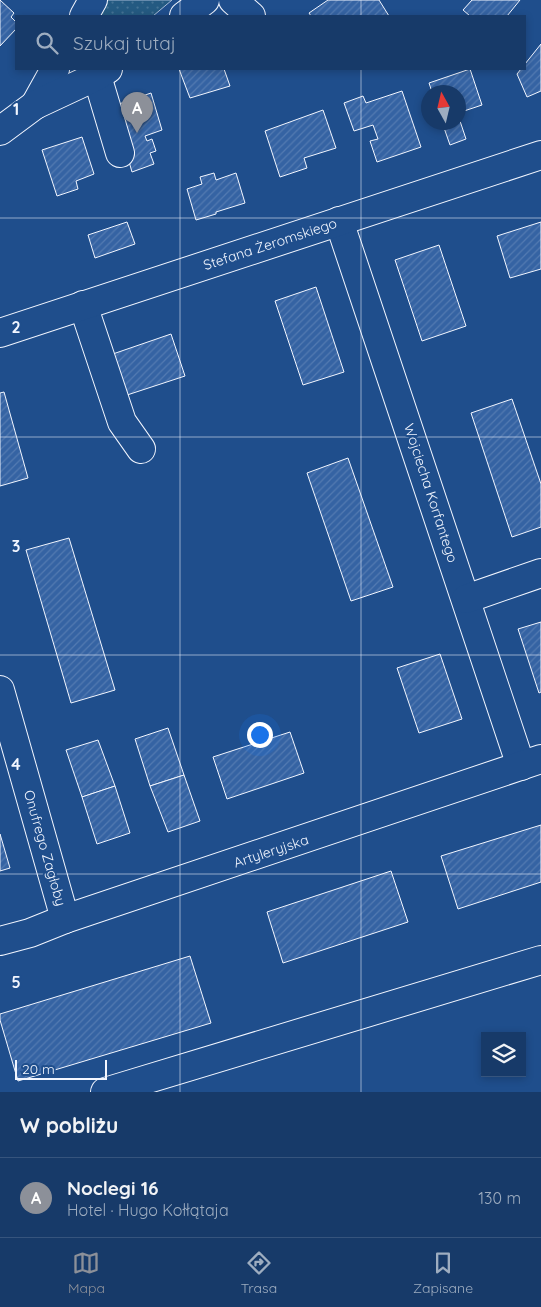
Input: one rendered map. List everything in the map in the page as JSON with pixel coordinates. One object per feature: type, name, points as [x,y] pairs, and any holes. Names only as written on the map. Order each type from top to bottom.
[{"type":"street","points":[[85,15],[94,0]]},
{"type":"street","points":[[185,15],[205,0]]},
{"type":"street","points":[[233,0],[250,15]]},
{"type":"street","points":[[35,105],[54,70]]},
{"type":"street","points":[[0,131],[35,105],[103,73],[120,153]]},
{"type":"street","name":"Stefana Żeromskiego","points":[[0,333],[541,155]]},
{"type":"street","name":"Wojciecha Korfantego","points":[[340,221],[466,599],[531,762]]},
{"type":"street","points":[[83,305],[122,422],[141,449]]},
{"type":"street","points":[[466,599],[541,574]]},
{"type":"street","name":"Onufrego Zagłoby","points":[[0,690],[65,919]]},
{"type":"street","name":"Artyleryjska","points":[[0,941],[30,933],[65,919],[531,762]]},
{"type":"street","points":[[106,1092],[541,960]]},
{"type":"shaded area","points":[[106,0],[172,0],[154,15],[97,15]]},
{"type":"building","points":[[0,0],[14,13],[11,17],[15,21],[15,30],[0,46]]},
{"type":"building","points":[[328,0],[379,0],[388,15],[310,15],[309,13]]},
{"type":"building","points":[[472,0],[520,0],[508,15],[469,15],[463,10]]},
{"type":"building","points":[[541,44],[541,91],[527,97],[517,74],[520,70],[526,70],[526,63]]},
{"type":"building","points":[[179,70],[224,70],[230,86],[190,98]]},
{"type":"building","points":[[470,70],[482,105],[466,110],[466,85],[430,85],[429,83]]},
{"type":"building","points":[[402,91],[421,147],[377,162],[370,141],[378,139],[373,125],[354,131],[344,103],[363,96],[366,103]]},
{"type":"building","points":[[151,93],[162,130],[145,136],[147,141],[152,139],[156,151],[150,153],[154,164],[132,172],[113,106]]},
{"type":"building","points":[[323,110],[336,148],[304,158],[307,168],[280,177],[265,131]]},
{"type":"building","points":[[445,130],[463,130],[466,139],[450,145]]},
{"type":"building","points":[[82,137],[94,174],[76,181],[78,189],[57,196],[42,150]]},
{"type":"building","points":[[214,173],[216,180],[236,173],[245,203],[196,220],[187,189],[202,184],[200,177]]},
{"type":"building","points":[[127,222],[135,244],[95,258],[88,235]]},
{"type":"building","points":[[541,222],[541,269],[510,278],[497,236]]},
{"type":"building","points":[[439,245],[466,326],[422,341],[395,260]]},
{"type":"building","points":[[316,287],[344,372],[303,385],[275,301]]},
{"type":"building","points":[[171,334],[185,376],[121,397],[107,356]]},
{"type":"building","points":[[4,392],[28,478],[0,486],[0,393]]},
{"type":"building","points":[[512,399],[541,484],[541,527],[512,537],[471,413]]},
{"type":"building","points":[[348,458],[393,587],[351,601],[307,473]]},
{"type":"building","points":[[69,538],[115,690],[71,703],[26,550]]},
{"type":"building","points":[[541,622],[541,692],[539,693],[518,629]]},
{"type":"building","points":[[440,654],[462,719],[419,733],[397,668]]},
{"type":"building","points":[[168,728],[184,775],[150,786],[135,739]]},
{"type":"building","points":[[290,732],[304,773],[227,799],[213,757]]},
{"type":"building","points":[[98,740],[115,786],[82,797],[66,750]]},
{"type":"building","points":[[184,775],[200,821],[168,832],[150,786]]},
{"type":"building","points":[[115,786],[130,833],[97,844],[82,797]]},
{"type":"building","points":[[541,825],[541,882],[458,909],[441,856]]},
{"type":"building","points":[[0,834],[10,868],[0,871]]},
{"type":"building","points":[[391,871],[408,922],[283,963],[267,912]]},
{"type":"building","points":[[190,956],[211,1023],[18,1081],[0,1020],[0,1014]]},
{"type":"place","name":"Noclegi 16","points":[[137,133]]}]
